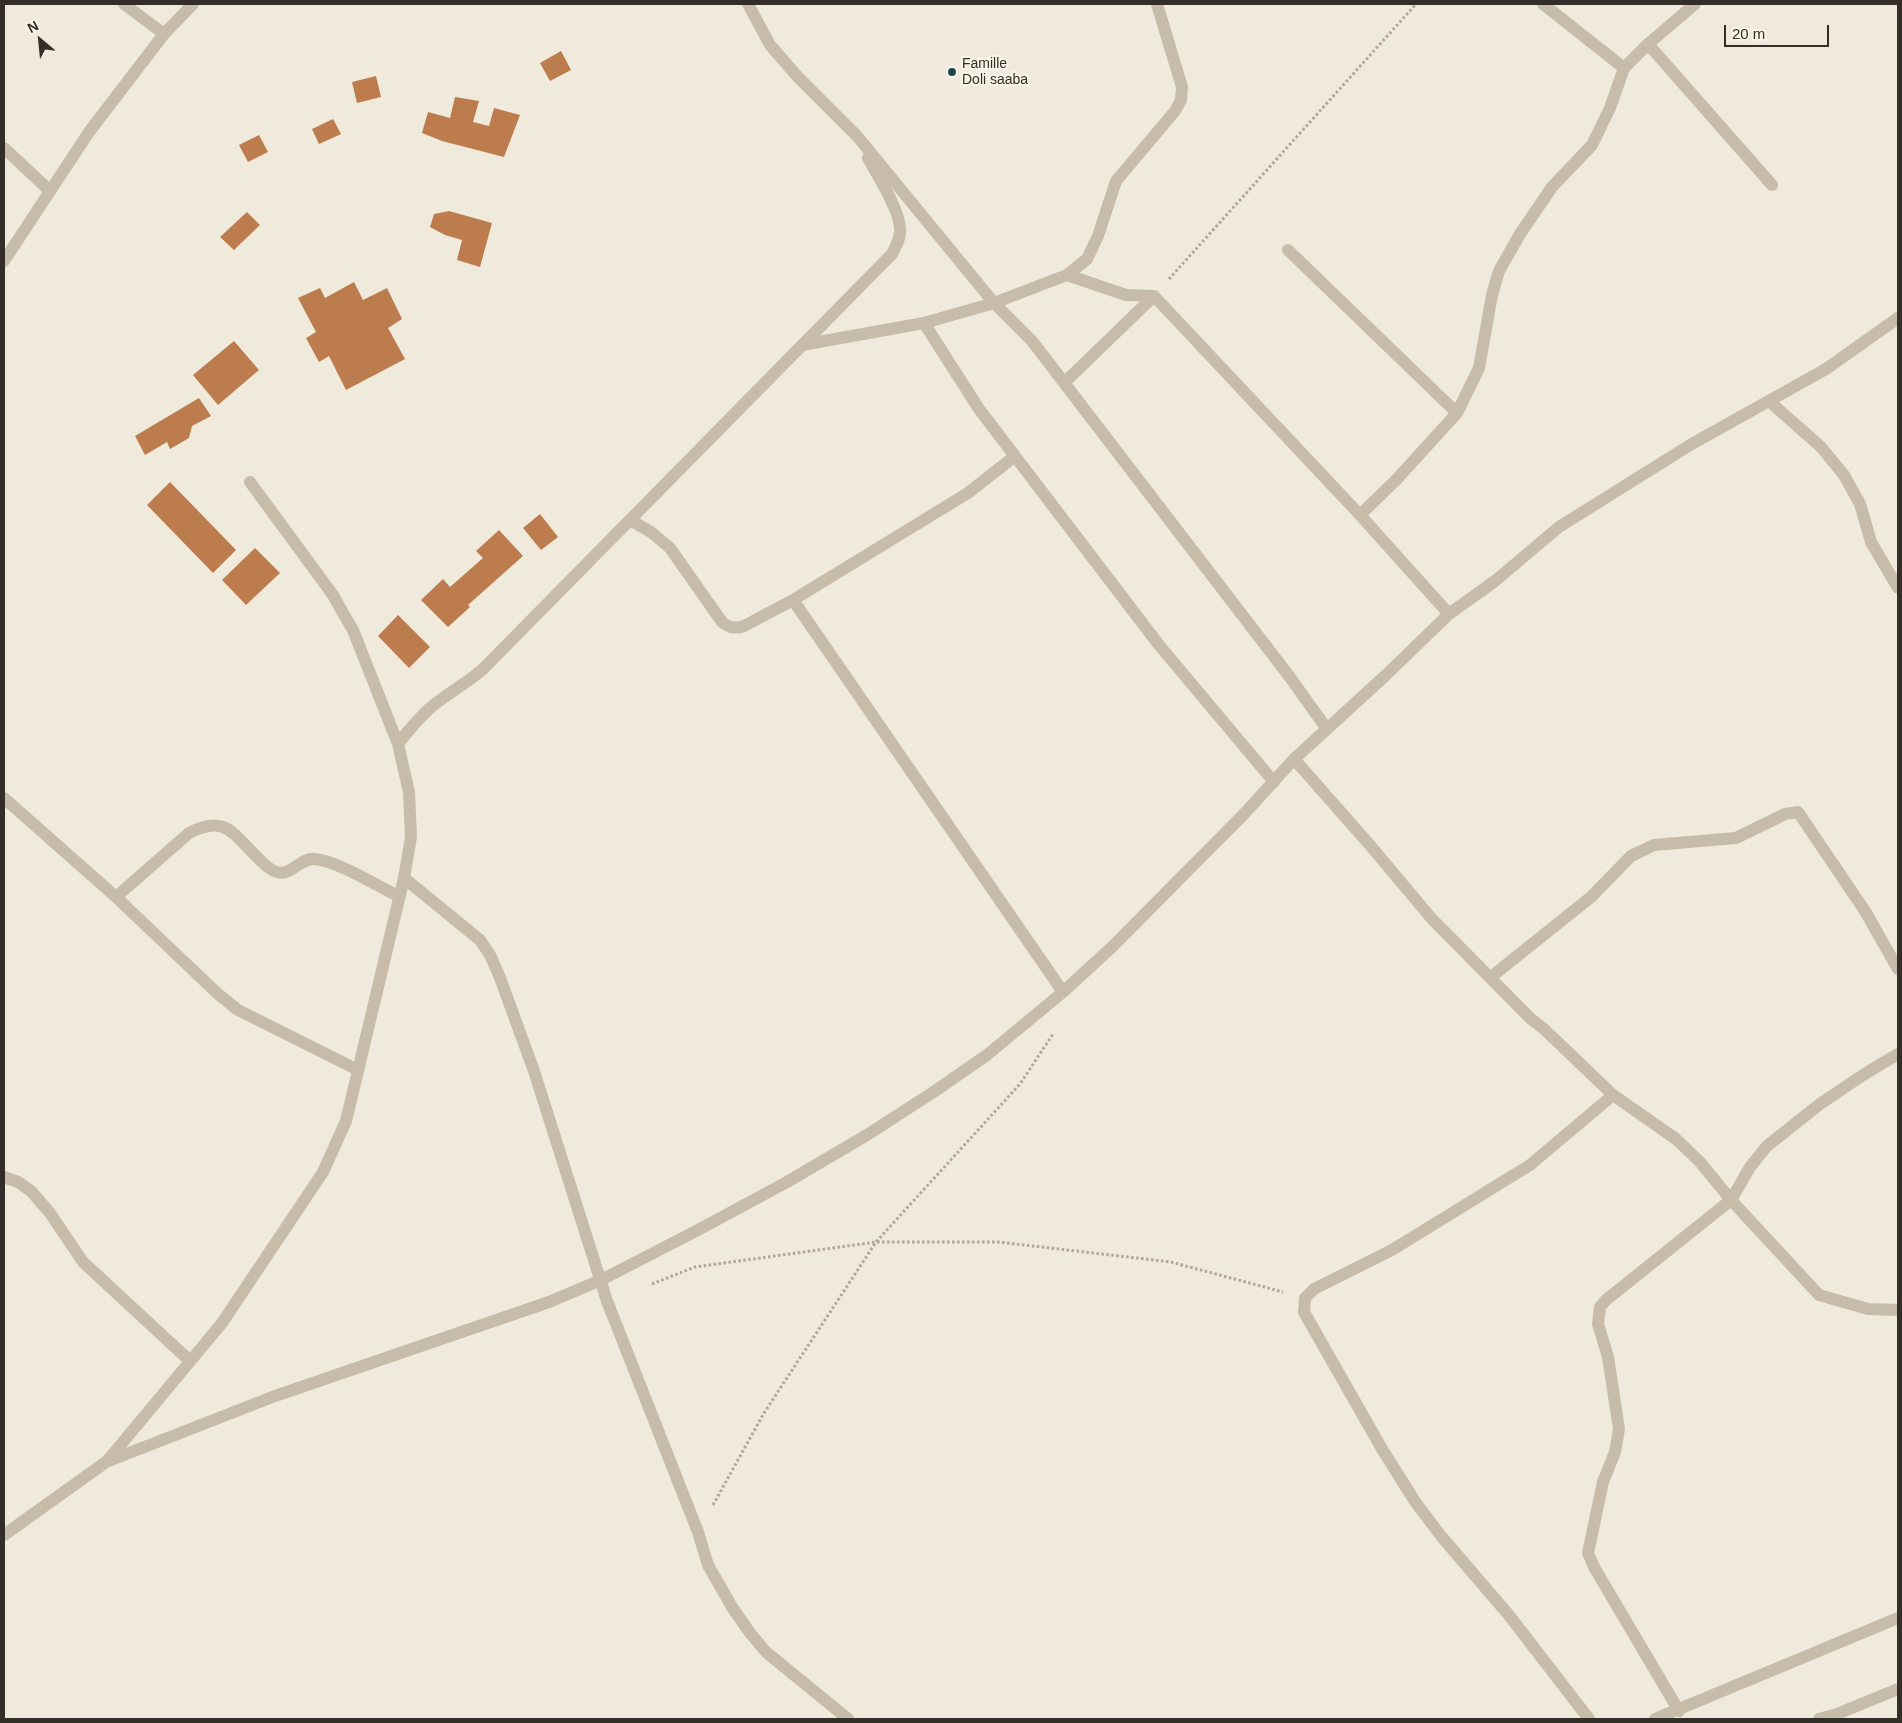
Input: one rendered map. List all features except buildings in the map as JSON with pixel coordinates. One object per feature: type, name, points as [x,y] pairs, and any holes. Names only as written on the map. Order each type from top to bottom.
[{"type":"street","points":[[124,4],[164,34]]},
{"type":"street","points":[[4,262],[89,132],[164,34],[193,4]]},
{"type":"street","points":[[748,4],[770,45],[797,76],[857,136],[994,303],[1032,340],[1289,676],[1327,729]]},
{"type":"street","points":[[802,345],[924,323],[994,303],[1068,275],[1087,259],[1098,236],[1116,181],[1176,111],[1181,100],[1182,87],[1157,4]]},
{"type":"street","points":[[1543,4],[1624,68]]},
{"type":"street","points":[[1360,515],[1397,479],[1457,413],[1479,368],[1492,295],[1499,271],[1520,234],[1552,187],[1592,145],[1610,108],[1624,68],[1648,44],[1695,4]]},
{"type":"street","points":[[1648,44],[1772,185]]},
{"type":"street","points":[[398,744],[421,716],[483,669],[892,254],[899,240],[898,217],[857,136]]},
{"type":"street","points":[[4,148],[50,191]]},
{"type":"street","points":[[1288,250],[1457,413]]},
{"type":"street","points":[[1068,275],[1126,295],[1154,296],[1360,515],[1449,614]]},
{"type":"street","points":[[1065,382],[1154,296]]},
{"type":"street","points":[[4,1535],[106,1462],[275,1396],[549,1302],[600,1280],[779,1187],[935,1092],[987,1055],[1063,992],[1112,947],[1274,782],[1294,759],[1386,675],[1449,614],[1495,580],[1559,528],[1690,444],[1826,369],[1898,318]]},
{"type":"street","points":[[924,323],[979,409],[1159,645],[1274,782]]},
{"type":"street","points":[[1768,401],[1821,447],[1844,475],[1860,504],[1871,542],[1898,588]]},
{"type":"street","points":[[630,520],[651,532],[670,548],[722,622],[729,627],[736,628],[744,626],[793,600],[968,493],[1015,456]]},
{"type":"street","points":[[106,1462],[222,1324],[323,1172],[346,1121],[400,897],[411,837],[409,792],[398,744],[352,630],[333,595],[250,482]]},
{"type":"street","points":[[793,600],[1063,992]]},
{"type":"street","points":[[1294,759],[1432,919],[1531,1019],[1544,1029],[1613,1095],[1676,1139],[1700,1162],[1731,1200],[1819,1295],[1868,1309],[1898,1310]]},
{"type":"street","points":[[4,798],[116,897],[218,994],[238,1010],[358,1070]]},
{"type":"street","points":[[1490,977],[1591,897],[1636,853],[1654,845],[1736,838],[1784,814],[1798,812],[1865,911],[1898,968]]},
{"type":"street","points":[[116,897],[189,833],[203,826],[218,824],[229,829],[270,870],[280,874],[302,862],[314,859],[336,865],[400,897]]},
{"type":"street","points":[[404,878],[480,940],[490,955],[499,975],[534,1071],[607,1301],[698,1532],[708,1565],[732,1607],[766,1652],[848,1719]]},
{"type":"street","points":[[1679,1711],[1594,1567],[1588,1553],[1603,1482],[1615,1452],[1619,1429],[1608,1357],[1598,1324],[1600,1308],[1606,1300],[1731,1200],[1750,1166],[1767,1146],[1820,1104],[1898,1054]]},
{"type":"street","points":[[1589,1719],[1508,1614],[1441,1536],[1416,1503],[1382,1449],[1304,1312],[1305,1298],[1314,1289],[1392,1250],[1530,1165],[1613,1095]]},
{"type":"street","points":[[4,1178],[18,1182],[31,1191],[50,1213],[83,1262],[190,1362]]},
{"type":"street","points":[[1655,1719],[1679,1711],[1898,1618]]},
{"type":"street","points":[[1819,1719],[1838,1714],[1898,1689]]},
{"type":"path","points":[[1154,296],[1416,4]]},
{"type":"path","points":[[698,1532],[764,1413],[876,1242],[1020,1084],[1058,1028]]},
{"type":"path","points":[[651,1284],[694,1267],[876,1242],[998,1242],[1171,1262],[1305,1298]]},
{"type":"place","name":"Famille Doli saaba","points":[[952,72]]}]
